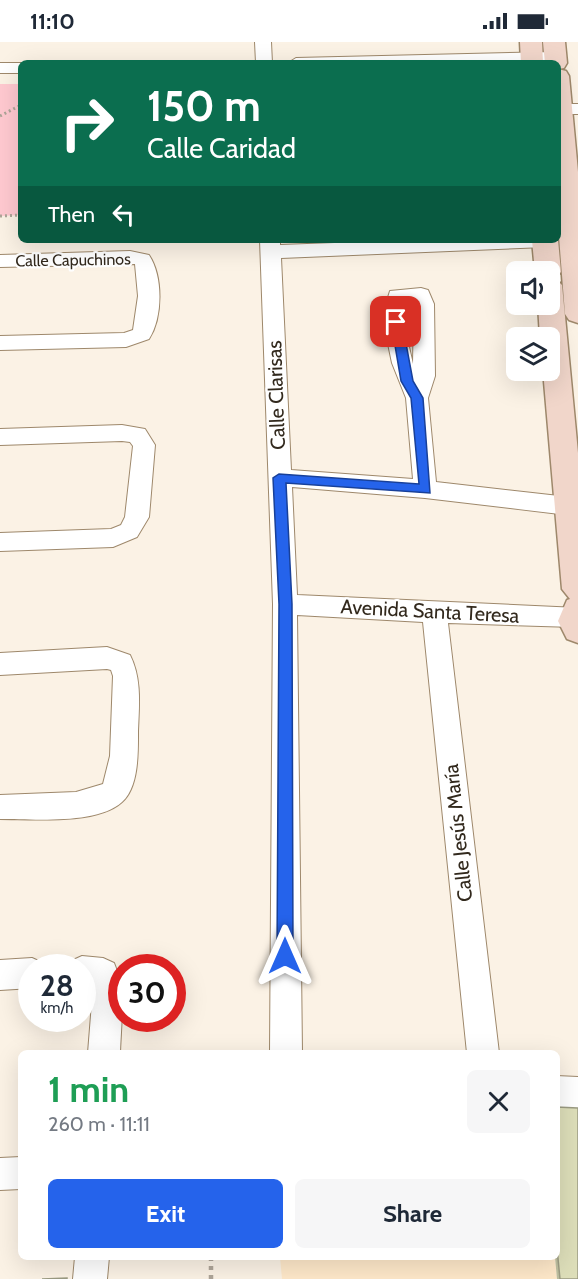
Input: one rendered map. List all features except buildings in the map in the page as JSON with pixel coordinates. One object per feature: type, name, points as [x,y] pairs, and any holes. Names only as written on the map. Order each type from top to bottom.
[{"type":"street","points":[[263,42],[264,60]]},
{"type":"street","points":[[326,42],[326,60]]},
{"type":"street","points":[[435,42],[436,60],[532,54],[556,60]]},
{"type":"street","points":[[0,68],[18,68]]},
{"type":"street","points":[[561,88],[566,115],[578,314]]},
{"type":"street","points":[[270,246],[435,243]]},
{"type":"street","points":[[545,243],[547,261]]},
{"type":"street","name":"Calle Clarisas","points":[[270,246],[285,604],[286,1050]]},
{"type":"street","name":"Calle Capuchinos","points":[[0,261],[130,257],[142,259],[148,267],[146,324],[142,334],[126,340],[0,343]]},
{"type":"street","points":[[552,315],[577,611]]},
{"type":"street","points":[[417,398],[425,489]]},
{"type":"street","points":[[0,437],[122,433],[137,435],[144,445],[137,518],[129,531],[113,538],[0,542]]},
{"type":"street","points":[[279,478],[425,489],[568,506]]},
{"type":"street","name":"Avenida Santa Teresa","points":[[285,604],[434,613],[577,611]]},
{"type":"street","name":"Calle Jesús María","points":[[434,613],[483,1050]]},
{"type":"street","points":[[0,664],[107,658],[121,662],[126,676],[122,776],[114,793],[96,802],[0,807]]},
{"type":"street","points":[[0,975],[18,974]]},
{"type":"street","points":[[96,976],[108,990],[104,1050]]},
{"type":"street","points":[[560,1092],[578,1094]]},
{"type":"street","points":[[0,1174],[18,1173]]},
{"type":"street","points":[[90,1279],[92,1260]]},
{"type":"path","points":[[0,116],[18,106]]},
{"type":"path","points":[[0,216],[18,215]]},
{"type":"path","points":[[211,1260],[211,1279]]},
{"type":"shaded area","points":[[0,84],[18,84],[18,215],[0,216]]},
{"type":"shaded area","points":[[280,1260],[555,1260],[557,1279],[282,1279]]},
{"type":"route","points":[[285,956],[285,604],[279,478],[425,489],[417,398],[407,381],[396,322]]}]
